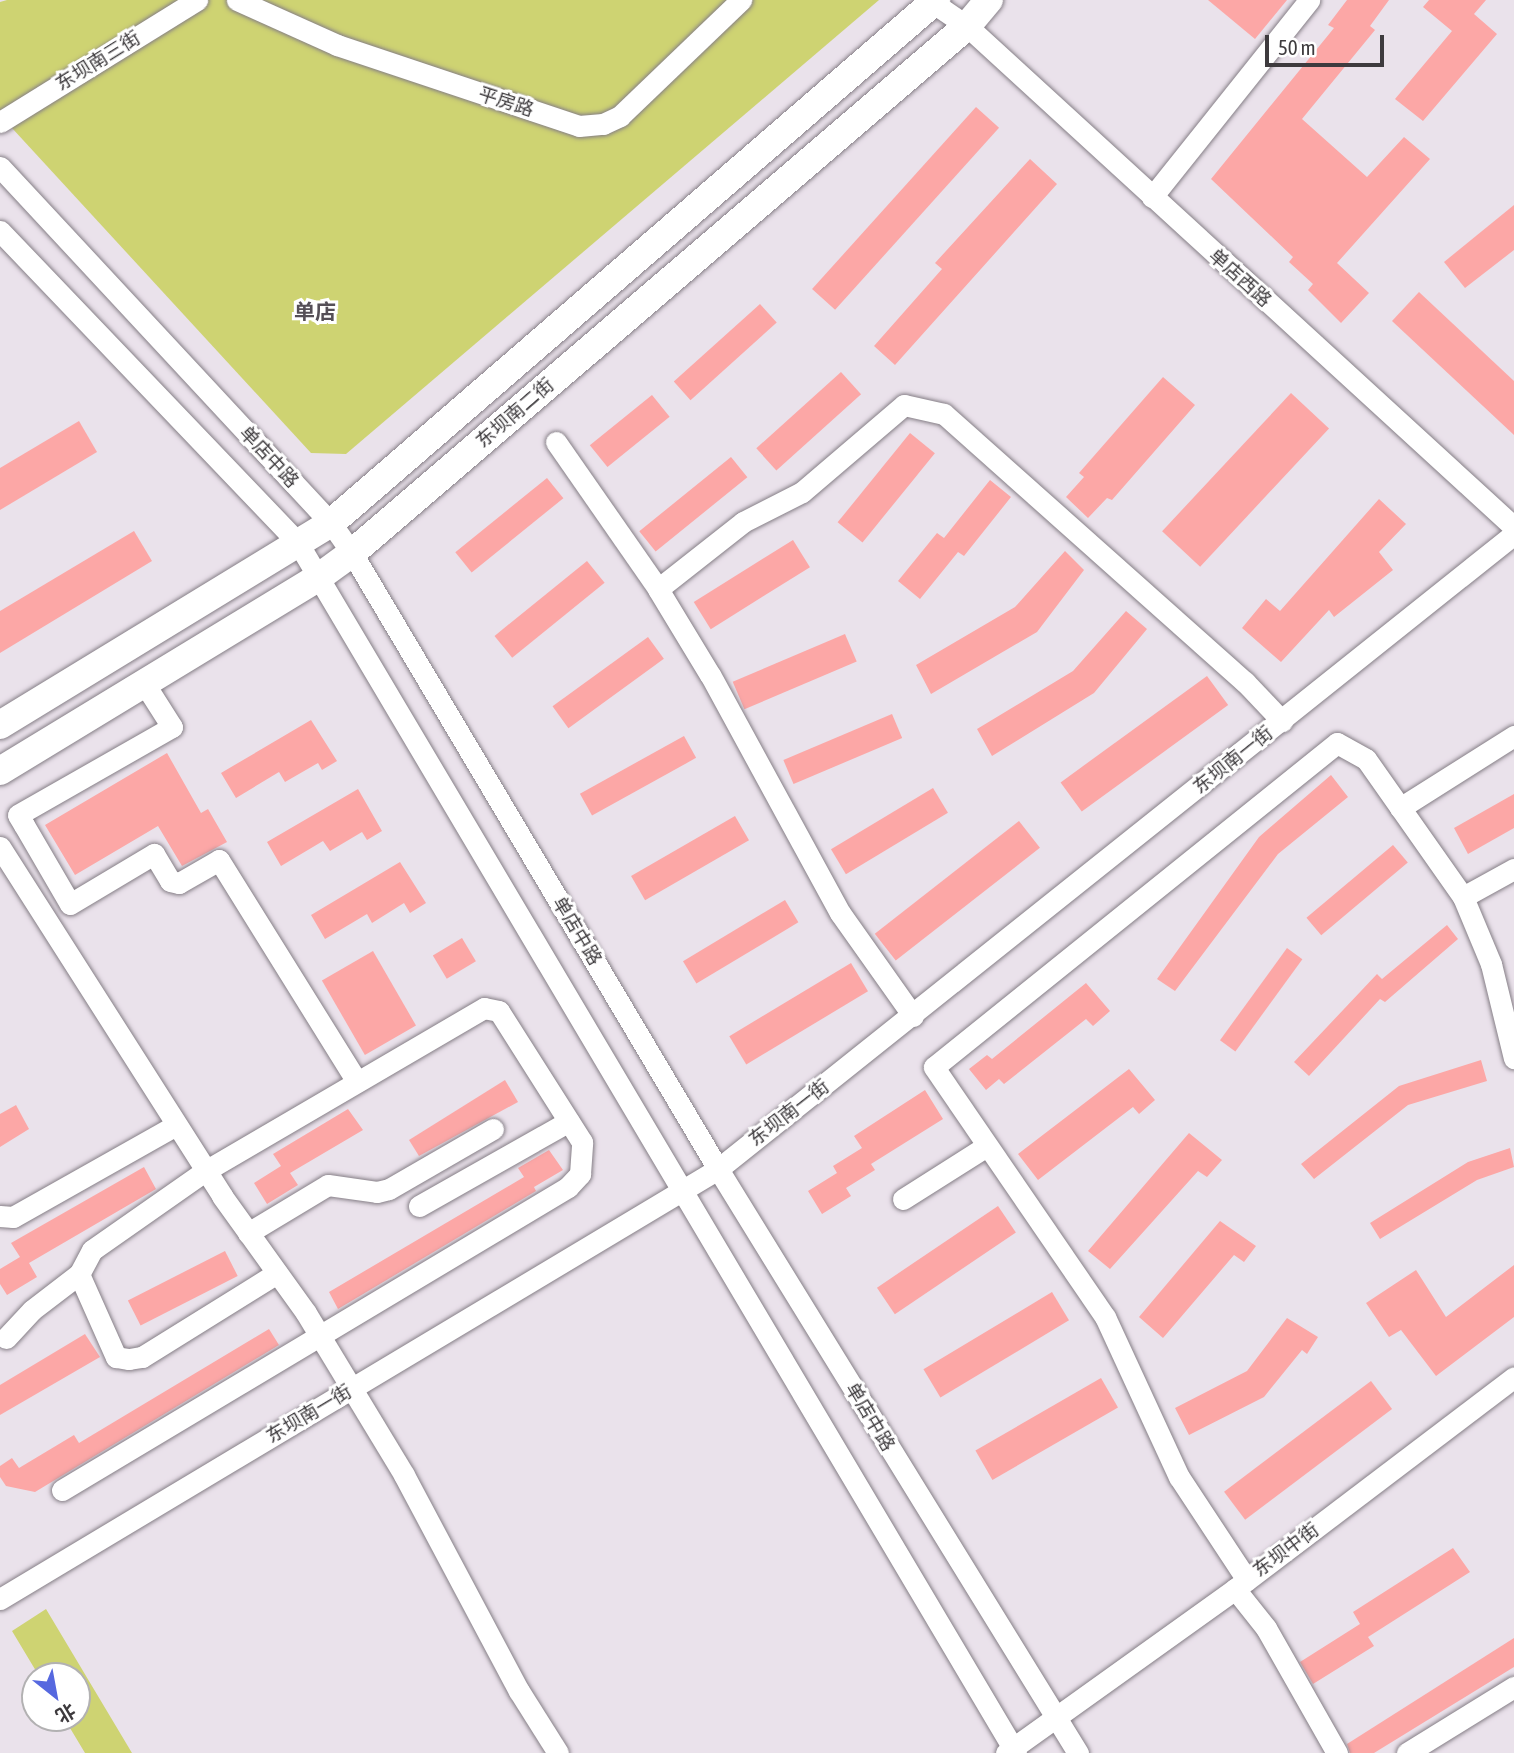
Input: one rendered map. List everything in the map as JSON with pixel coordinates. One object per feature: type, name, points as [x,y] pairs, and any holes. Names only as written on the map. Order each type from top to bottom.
[{"type":"main road","name":"东坝南二街","points":[[0,771],[320,578],[967,26],[989,0]]},
{"type":"main road","name":"东坝南二街","points":[[0,725],[331,523],[937,1]]},
{"type":"street","name":"东坝南三街","points":[[0,122],[197,0]]},
{"type":"street","name":"平房路","points":[[237,0],[337,45],[579,126],[603,124],[620,116],[741,0]]},
{"type":"street","points":[[1152,197],[1309,0]]},
{"type":"street","name":"单店西路","points":[[937,1],[1514,527]]},
{"type":"street","name":"单店中路","points":[[0,167],[331,523],[352,552],[718,1169],[1055,1720],[1078,1753]]},
{"type":"street","name":"单店中路","points":[[0,231],[298,543],[680,1192],[1015,1752]]},
{"type":"street","points":[[658,589],[743,523],[802,492],[904,405],[944,414],[1245,682],[1282,720]]},
{"type":"street","points":[[556,442],[658,589],[710,674],[840,913],[913,1016]]},
{"type":"street","name":"东坝南一街","points":[[0,1599],[718,1169],[1514,534]]},
{"type":"street","points":[[144,683],[172,727],[9,819],[70,904],[154,854],[170,881],[179,883],[219,860],[357,1082]]},
{"type":"street","points":[[1400,807],[1514,736]]},
{"type":"street","points":[[1337,1753],[1179,1476],[1105,1317],[985,1147],[934,1068],[1337,743],[1366,759],[1463,897],[1491,964],[1514,1058]]},
{"type":"street","points":[[2,854],[205,1171],[320,1336],[404,1475],[519,1691],[558,1753]]},
{"type":"street","points":[[1463,897],[1514,869]]},
{"type":"street","points":[[6,1338],[33,1310],[79,1274],[92,1250],[205,1171],[490,1007],[509,1023],[569,1121],[583,1151],[580,1174],[568,1187],[62,1490]]},
{"type":"street","points":[[419,1206],[569,1121]]},
{"type":"street","points":[[0,1216],[13,1217],[176,1125]]},
{"type":"street","points":[[248,1233],[328,1185],[377,1192],[389,1189],[492,1129]]},
{"type":"street","points":[[903,1199],[985,1147]]},
{"type":"street","points":[[79,1274],[116,1357],[129,1359],[142,1357],[277,1273]]},
{"type":"street","name":"东坝中街","points":[[1015,1752],[1241,1585],[1514,1377]]},
{"type":"street","points":[[1407,1753],[1514,1687]]},
{"type":"green space","points":[[879,0],[346,454],[311,453],[0,115],[0,2]]},
{"type":"green space","points":[[46,1609],[78,1662],[31,1662],[12,1631]]},
{"type":"green space","points":[[91,1684],[132,1753],[85,1753],[72,1732],[91,1732]]},
{"type":"building","points":[[1208,0],[1287,0],[1255,39]]},
{"type":"building","points":[[1347,0],[1389,0],[1370,26],[1375,30],[1302,119],[1367,177],[1404,137],[1430,159],[1337,263],[1369,293],[1341,323],[1308,290],[1313,284],[1289,262],[1293,257],[1211,179],[1334,28],[1328,25]]},
{"type":"building","points":[[1429,0],[1486,0],[1474,14],[1497,34],[1423,121],[1395,99],[1452,31],[1423,7]]},
{"type":"building","points":[[976,107],[999,128],[835,310],[812,289]]},
{"type":"building","points":[[1030,159],[1057,184],[895,365],[874,346],[942,269],[935,263]]},
{"type":"building","points":[[1514,205],[1514,250],[1465,288],[1444,262]]},
{"type":"building","points":[[1419,292],[1514,381],[1514,435],[1392,321]]},
{"type":"building","points":[[760,304],[777,323],[691,400],[674,382]]},
{"type":"building","points":[[841,372],[861,394],[776,471],[756,448]]},
{"type":"building","points":[[1163,377],[1195,405],[1112,500],[1107,498],[1088,518],[1066,497],[1084,477],[1079,473]]},
{"type":"building","points":[[1291,393],[1329,428],[1200,567],[1162,531]]},
{"type":"building","points":[[652,395],[670,417],[607,467],[590,445]]},
{"type":"building","points":[[79,421],[97,452],[0,510],[0,468]]},
{"type":"building","points":[[910,433],[935,453],[862,543],[838,522]]},
{"type":"building","points":[[731,457],[747,477],[656,551],[639,531]]},
{"type":"building","points":[[547,478],[563,498],[472,572],[455,552]]},
{"type":"building","points":[[990,480],[1011,497],[964,556],[958,552],[920,599],[898,581],[937,533],[944,538]]},
{"type":"building","points":[[1379,499],[1406,524],[1379,552],[1393,570],[1334,617],[1329,610],[1281,662],[1242,628],[1266,599],[1280,611]]},
{"type":"building","points":[[134,531],[152,561],[0,653],[0,611]]},
{"type":"building","points":[[793,540],[810,567],[711,629],[694,602]]},
{"type":"building","points":[[1065,551],[1084,570],[1037,632],[931,694],[916,665],[1015,607]]},
{"type":"building","points":[[587,561],[605,583],[512,658],[495,636]]},
{"type":"building","points":[[1126,611],[1147,629],[1094,693],[992,756],[977,729],[1073,671]]},
{"type":"building","points":[[845,634],[857,662],[744,709],[733,682]]},
{"type":"building","points":[[648,637],[664,659],[568,728],[553,706]]},
{"type":"building","points":[[1207,676],[1228,705],[1082,812],[1061,782]]},
{"type":"building","points":[[892,714],[902,738],[794,784],[783,760]]},
{"type":"building","points":[[311,720],[337,761],[322,770],[318,763],[285,782],[279,772],[236,798],[221,773]]},
{"type":"building","points":[[684,736],[696,758],[592,816],[580,794]]},
{"type":"building","points":[[167,753],[201,813],[208,809],[227,842],[182,866],[158,826],[75,875],[45,825]]},
{"type":"building","points":[[1331,775],[1348,797],[1278,854],[1175,991],[1157,979],[1259,837]]},
{"type":"building","points":[[933,788],[948,813],[846,874],[831,849]]},
{"type":"building","points":[[358,789],[382,831],[367,840],[362,832],[330,851],[323,841],[281,866],[267,842]]},
{"type":"building","points":[[1514,794],[1514,828],[1468,854],[1454,828]]},
{"type":"building","points":[[735,816],[749,840],[645,900],[631,876]]},
{"type":"building","points":[[1019,821],[1040,848],[896,960],[875,934]]},
{"type":"building","points":[[1393,845],[1408,863],[1321,935],[1306,918]]},
{"type":"building","points":[[400,862],[426,903],[410,913],[404,903],[372,923],[367,914],[325,939],[311,915]]},
{"type":"building","points":[[785,900],[798,922],[696,984],[683,961]]},
{"type":"building","points":[[1447,925],[1458,939],[1385,1002],[1380,999],[1309,1076],[1294,1062],[1377,974],[1382,979]]},
{"type":"building","points":[[462,938],[476,961],[447,979],[433,956]]},
{"type":"building","points":[[1287,948],[1302,959],[1235,1051],[1220,1040]]},
{"type":"building","points":[[373,951],[416,1025],[365,1055],[322,980]]},
{"type":"building","points":[[851,963],[868,991],[746,1064],[729,1036]]},
{"type":"building","points":[[1086,983],[1110,1011],[1093,1026],[1086,1019],[1004,1084],[999,1079],[986,1090],[969,1069],[987,1055],[992,1059]]},
{"type":"building","points":[[1481,1060],[1487,1081],[1408,1105],[1314,1179],[1301,1164],[1399,1086]]},
{"type":"building","points":[[1129,1069],[1155,1100],[1139,1114],[1133,1107],[1038,1180],[1018,1154]]},
{"type":"building","points":[[505,1080],[518,1102],[419,1156],[409,1140]]},
{"type":"building","points":[[925,1090],[943,1119],[871,1164],[875,1170],[846,1188],[851,1196],[822,1214],[808,1191],[837,1173],[833,1166],[862,1148],[854,1136]]},
{"type":"building","points":[[16,1105],[29,1129],[0,1147],[0,1114]]},
{"type":"building","points":[[348,1109],[363,1130],[290,1173],[298,1185],[267,1204],[254,1183],[281,1166],[273,1154]]},
{"type":"building","points":[[1189,1133],[1222,1160],[1207,1177],[1198,1171],[1110,1269],[1088,1251]]},
{"type":"building","points":[[1510,1148],[1514,1167],[1477,1180],[1380,1239],[1370,1223],[1468,1162]]},
{"type":"building","points":[[549,1150],[563,1170],[534,1187],[536,1191],[338,1309],[329,1292],[524,1177],[518,1168]]},
{"type":"building","points":[[144,1167],[156,1189],[29,1263],[37,1277],[7,1295],[0,1284],[0,1269],[20,1257],[11,1243]]},
{"type":"building","points":[[998,1206],[1016,1233],[895,1314],[877,1288]]},
{"type":"building","points":[[1220,1221],[1256,1246],[1244,1262],[1234,1255],[1163,1338],[1139,1317]]},
{"type":"building","points":[[225,1251],[238,1276],[141,1325],[128,1300]]},
{"type":"building","points":[[1514,1265],[1514,1317],[1436,1376],[1401,1330],[1389,1337],[1366,1303],[1416,1270],[1446,1317]]},
{"type":"building","points":[[1052,1292],[1069,1320],[940,1398],[923,1369]]},
{"type":"building","points":[[1287,1318],[1318,1337],[1307,1354],[1302,1350],[1264,1397],[1189,1435],[1175,1408],[1247,1371]]},
{"type":"building","points":[[269,1329],[279,1345],[35,1492],[6,1486],[0,1477],[0,1466],[12,1458],[19,1468],[74,1435],[79,1443]]},
{"type":"building","points":[[85,1334],[100,1357],[0,1415],[0,1385]]},
{"type":"building","points":[[1101,1378],[1118,1407],[992,1480],[975,1450]]},
{"type":"building","points":[[1371,1381],[1392,1409],[1245,1520],[1224,1492]]},
{"type":"building","points":[[1453,1548],[1470,1572],[1368,1637],[1374,1646],[1313,1684],[1300,1662],[1360,1624],[1353,1612]]},
{"type":"building","points":[[1514,1638],[1514,1667],[1374,1753],[1350,1753],[1347,1744]]},
{"type":"district","name":"单店","points":[[315,311]]}]
